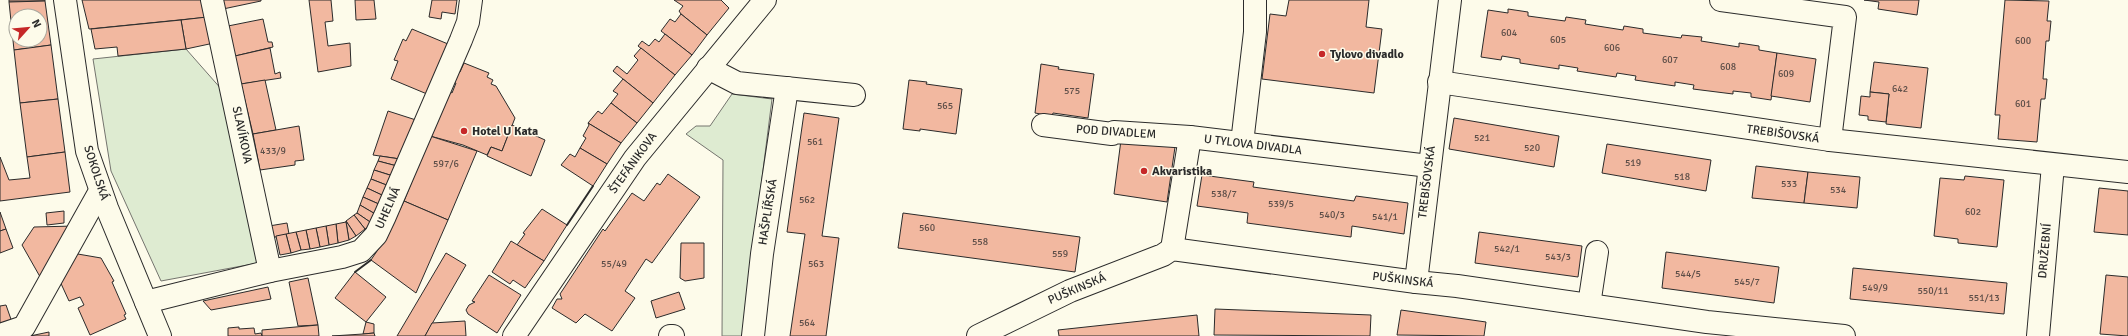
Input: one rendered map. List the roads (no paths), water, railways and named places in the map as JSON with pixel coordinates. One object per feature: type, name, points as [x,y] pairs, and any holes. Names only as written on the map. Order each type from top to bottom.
[{"type":"street","name":"SOKOLSKÁ","points":[[65,0],[87,151],[100,191],[160,336]]},
{"type":"street","name":"SLAVÍKOVA","points":[[212,0],[270,271]]},
{"type":"street","name":"UHELNÁ","points":[[146,302],[270,271],[342,258],[361,251],[376,236],[461,40],[468,22],[471,0]]},
{"type":"street","points":[[1242,143],[1256,32],[1255,0]]},
{"type":"street","name":"TREBIŠOVSKÁ","points":[[1416,282],[1450,0]]},
{"type":"street","points":[[1721,0],[1845,17],[1830,140]]},
{"type":"street","name":"ŠTEFÁNIKOVA","points":[[514,336],[635,158],[708,68],[758,3]]},
{"type":"street","points":[[708,68],[737,83],[854,95]]},
{"type":"street","name":"TREBIŠOVSKÁ","points":[[1439,82],[1830,140],[2128,172]]},
{"type":"street","name":"HAŠPLÍŘSKÁ","points":[[753,336],[762,254],[787,88]]},
{"type":"street","name":"POD DIVADLEM","points":[[1043,125],[1112,134],[1114,132],[1190,137]]},
{"type":"street","name":"U TYLOVA DIVADLA","points":[[1172,249],[1190,137],[1429,166]]},
{"type":"street","name":"DRUŽEBNÍ","points":[[2038,336],[2054,165]]},
{"type":"street","points":[[0,335],[24,327],[100,191]]},
{"type":"street","name":"PUŠKINSKÁ","points":[[978,336],[1070,291],[1162,255],[1172,249],[1416,282],[1457,286],[1707,322],[1844,336]]},
{"type":"street","points":[[1589,305],[1597,252]]},
{"type":"place","name":"Tylovo divadlo","points":[[1322,54]]},
{"type":"place","name":"Hotel U Kata","points":[[464,131]]},
{"type":"place","name":"Akvaristika","points":[[1144,171]]}]
